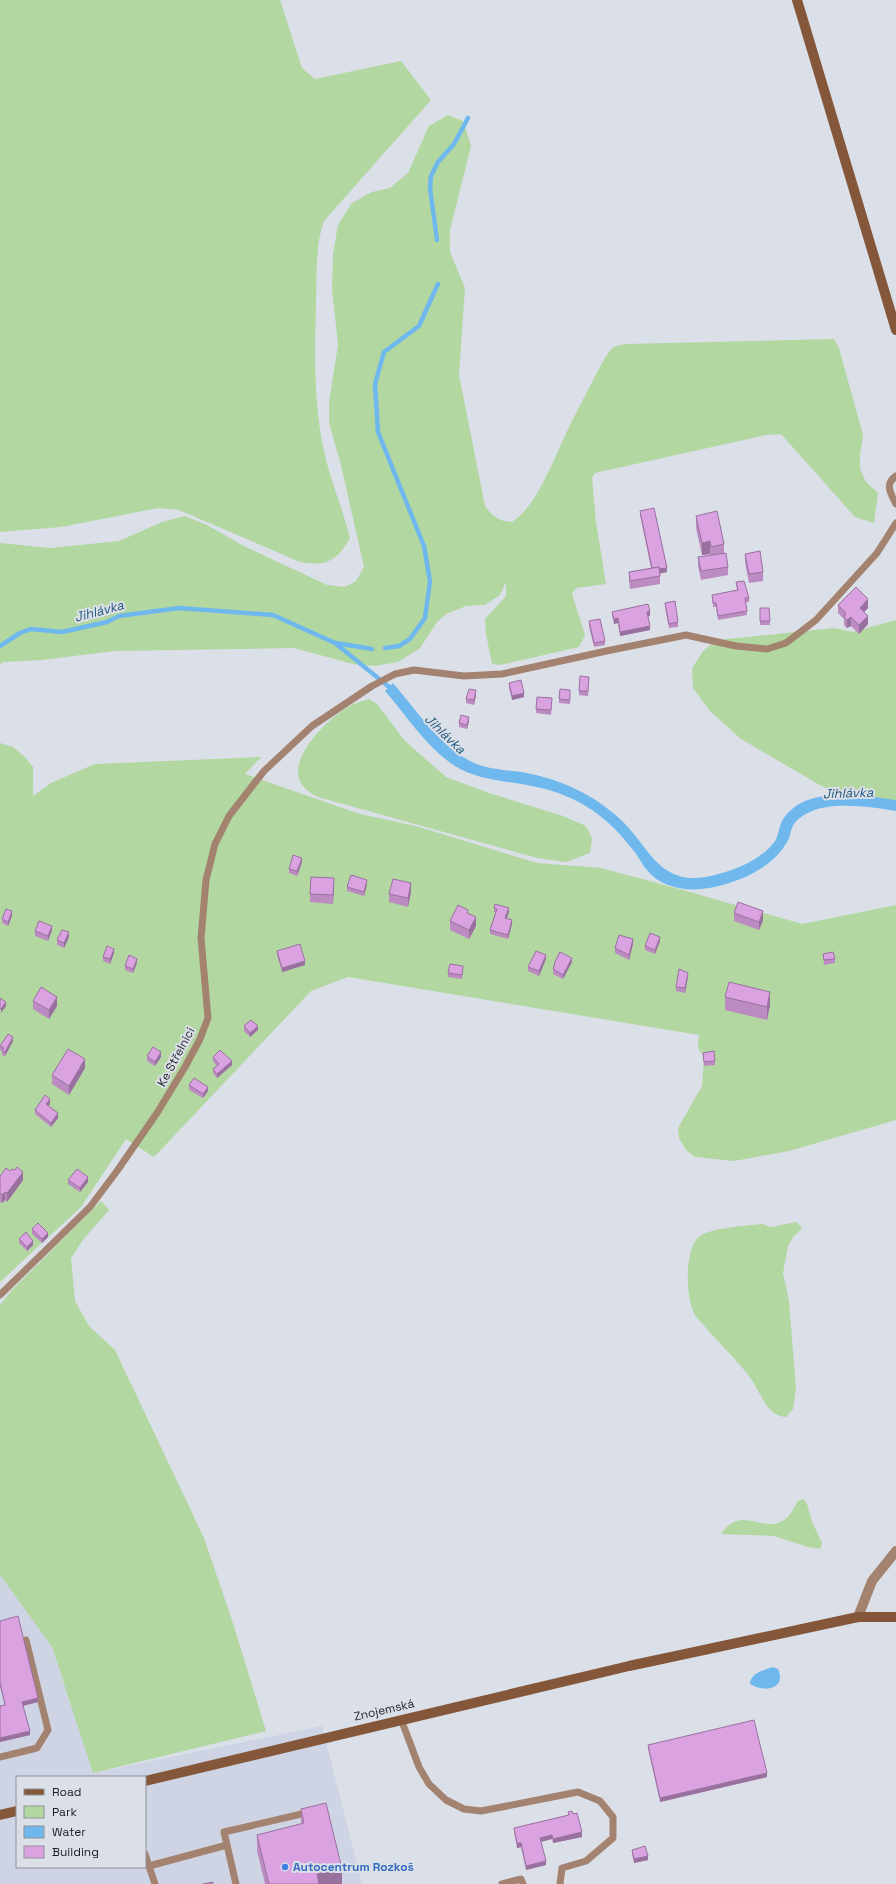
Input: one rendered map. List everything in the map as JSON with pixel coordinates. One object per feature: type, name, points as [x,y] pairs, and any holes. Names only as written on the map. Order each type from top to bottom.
[{"type":"main road","points":[[797,0],[896,330]]},
{"type":"main road","name":"Znojemská","points":[[146,1781],[629,1666],[858,1616],[896,1617]]},
{"type":"main road","points":[[0,1815],[16,1811]]},
{"type":"street","points":[[858,1616],[872,1581],[896,1551]]},
{"type":"lane","points":[[896,476],[891,479],[889,491],[896,504]]},
{"type":"lane","name":"Ke Střelnici","points":[[0,1295],[90,1207],[158,1113],[200,1039],[208,1018],[201,938],[206,880],[215,844],[229,816],[256,781],[275,760],[312,726],[372,686],[391,676],[414,670],[464,676],[502,674],[686,635],[736,646],[767,649],[786,643],[816,620],[877,554],[896,523]]},
{"type":"lane","points":[[0,1757],[37,1748],[48,1730],[26,1640]]},
{"type":"lane","points":[[401,1719],[418,1767],[429,1784],[446,1800],[464,1810],[481,1811],[578,1792],[600,1801],[613,1817],[614,1838],[586,1861],[562,1868],[560,1884]]},
{"type":"lane","points":[[236,1884],[224,1832],[313,1811],[315,1819]]},
{"type":"lane","points":[[149,1866],[227,1846]]},
{"type":"lane","points":[[146,1857],[154,1884]]},
{"type":"lane","points":[[502,1884],[521,1879],[523,1884]]},
{"type":"shaded area","points":[[0,1575],[52,1647],[93,1773],[322,1726],[362,1884],[0,1884]]},
{"type":"green space","points":[[0,0],[280,0],[302,68],[315,79],[401,61],[431,100],[324,221],[321,230],[317,260],[315,356],[316,394],[320,432],[324,451],[350,538],[340,552],[330,560],[317,564],[300,562],[179,510],[158,508],[61,527],[0,532]]},
{"type":"green space","points":[[448,115],[463,121],[471,146],[450,230],[450,252],[465,288],[459,375],[485,506],[493,516],[503,521],[512,522],[522,514],[531,503],[539,490],[593,380],[606,356],[613,347],[626,344],[834,339],[839,348],[863,435],[860,455],[860,469],[866,482],[878,493],[874,523],[855,517],[781,434],[766,435],[595,473],[592,478],[596,522],[606,584],[576,588],[572,594],[585,635],[579,647],[500,665],[492,664],[486,634],[485,619],[506,596],[506,582],[500,595],[485,605],[466,606],[446,614],[437,622],[420,648],[398,662],[375,666],[353,664],[294,648],[114,651],[42,660],[4,662],[0,664],[0,543],[51,548],[119,541],[162,522],[185,516],[207,525],[244,546],[327,585],[345,587],[356,581],[364,567],[341,465],[329,423],[329,402],[338,345],[332,289],[333,254],[338,225],[352,203],[372,192],[390,188],[408,173],[429,126]]},
{"type":"green space","points":[[896,620],[896,808],[866,802],[825,788],[741,739],[710,711],[693,688],[692,668],[704,650],[717,640],[834,628],[853,632]]},
{"type":"green space","points":[[369,699],[377,704],[405,741],[446,777],[489,793],[563,816],[586,826],[592,838],[590,853],[566,862],[537,858],[318,797],[311,793],[300,780],[298,769],[302,756],[309,744],[318,732],[339,713],[353,704]]},
{"type":"green space","points":[[0,743],[13,747],[24,756],[33,767],[33,796],[51,783],[95,764],[261,757],[245,774],[360,814],[416,826],[537,863],[601,868],[802,924],[896,905],[896,1120],[789,1151],[734,1161],[695,1157],[686,1150],[679,1138],[678,1128],[702,1086],[704,1057],[698,1048],[699,1035],[348,977],[311,991],[154,1157],[126,1139],[81,1207],[0,1282]]},
{"type":"green space","points":[[101,1201],[109,1210],[82,1241],[71,1259],[75,1301],[89,1326],[115,1350],[204,1538],[232,1620],[266,1731],[93,1773],[52,1647],[0,1575],[0,1305],[12,1290]]},
{"type":"green space","points":[[797,1222],[802,1229],[794,1236],[788,1246],[783,1273],[789,1301],[796,1388],[793,1409],[786,1417],[779,1416],[768,1407],[744,1370],[695,1315],[689,1295],[688,1265],[692,1247],[696,1240],[708,1232],[727,1228],[763,1224],[770,1227]]},
{"type":"green space","points":[[803,1499],[807,1504],[812,1522],[822,1543],[820,1549],[808,1547],[774,1536],[721,1534],[729,1525],[738,1521],[746,1520],[771,1524],[779,1522],[788,1517],[798,1501]]},
{"type":"water","points":[[393,683],[437,736],[458,754],[483,766],[540,776],[564,784],[587,795],[609,809],[629,829],[655,861],[676,875],[689,878],[706,877],[734,869],[753,860],[769,848],[775,841],[782,821],[789,812],[805,801],[839,795],[874,797],[896,800],[896,811],[876,808],[840,806],[819,809],[807,813],[793,825],[788,840],[780,852],[763,867],[753,873],[720,886],[709,888],[683,889],[675,887],[659,881],[652,875],[644,867],[628,843],[614,828],[598,814],[578,802],[564,795],[548,790],[482,777],[464,771],[455,766],[426,741],[385,691]]},
{"type":"water","points":[[773,1667],[778,1669],[780,1676],[777,1685],[762,1688],[750,1684],[752,1677]]},
{"type":"building","points":[[654,508],[667,568],[652,568],[640,511]]},
{"type":"building","points":[[717,511],[724,544],[711,547],[710,541],[702,543],[696,516]]},
{"type":"building","points":[[760,551],[763,572],[749,574],[745,554]]},
{"type":"building","points":[[726,553],[728,567],[701,571],[698,557]]},
{"type":"building","points":[[659,567],[660,576],[630,581],[629,572]]},
{"type":"building","points":[[744,581],[749,598],[745,598],[747,611],[718,616],[716,603],[713,603],[712,595],[738,590],[736,582]]},
{"type":"building","points":[[856,587],[868,599],[860,608],[868,616],[859,625],[851,617],[847,620],[844,617],[846,613],[838,605]]},
{"type":"building","points":[[675,601],[678,622],[669,624],[665,603]]},
{"type":"building","points":[[648,604],[650,611],[647,612],[650,626],[620,632],[618,618],[614,619],[612,612]]},
{"type":"building","points":[[760,608],[769,608],[770,621],[760,621]]},
{"type":"building","points":[[600,619],[605,641],[594,643],[589,621]]},
{"type":"building","points":[[580,676],[589,677],[588,691],[579,691]]},
{"type":"building","points":[[521,680],[524,693],[512,696],[509,683]]},
{"type":"building","points":[[469,689],[476,690],[474,700],[466,699]]},
{"type":"building","points":[[560,689],[570,690],[570,700],[559,699]]},
{"type":"building","points":[[537,697],[552,698],[551,710],[536,709]]},
{"type":"building","points":[[461,715],[469,717],[467,725],[459,723]]},
{"type":"building","points":[[293,855],[302,858],[297,871],[289,869]]},
{"type":"building","points":[[351,875],[367,880],[364,892],[347,887]]},
{"type":"building","points":[[311,877],[334,878],[333,895],[310,894]]},
{"type":"building","points":[[393,879],[411,883],[408,898],[389,894]]},
{"type":"building","points":[[738,902],[763,911],[759,922],[734,913]]},
{"type":"building","points":[[495,904],[509,908],[505,918],[512,920],[508,935],[490,930],[497,909],[494,908]]},
{"type":"building","points":[[458,905],[468,910],[467,913],[476,917],[469,930],[450,921]]},
{"type":"building","points":[[6,909],[12,911],[8,922],[2,919]]},
{"type":"building","points":[[39,921],[52,926],[48,936],[35,931]]},
{"type":"building","points":[[62,930],[69,932],[64,943],[57,940]]},
{"type":"building","points":[[650,933],[660,937],[655,950],[645,946]]},
{"type":"building","points":[[619,935],[633,939],[629,955],[615,948]]},
{"type":"building","points":[[300,944],[305,961],[282,968],[277,951]]},
{"type":"building","points":[[107,946],[114,949],[110,959],[103,957]]},
{"type":"building","points":[[536,951],[546,955],[539,971],[528,967]]},
{"type":"building","points":[[560,952],[572,958],[563,975],[553,969]]},
{"type":"building","points":[[833,952],[835,959],[824,960],[823,954]]},
{"type":"building","points":[[129,955],[137,959],[133,969],[125,966]]},
{"type":"building","points":[[450,964],[463,966],[462,975],[448,973]]},
{"type":"building","points":[[679,969],[688,973],[685,988],[676,987]]},
{"type":"building","points":[[729,982],[770,992],[767,1007],[725,997]]},
{"type":"building","points":[[41,987],[57,997],[49,1010],[33,1001]]},
{"type":"building","points":[[0,998],[6,1002],[1,1009],[0,1008]]},
{"type":"building","points":[[251,1020],[258,1026],[250,1033],[244,1026]]},
{"type":"building","points":[[8,1034],[13,1037],[5,1052],[2,1051],[4,1048],[0,1046]]},
{"type":"building","points":[[153,1047],[161,1052],[155,1062],[147,1056]]},
{"type":"building","points":[[68,1049],[85,1059],[69,1086],[52,1075]]},
{"type":"building","points":[[220,1050],[232,1061],[217,1074],[213,1069],[219,1064],[213,1057]]},
{"type":"building","points":[[714,1051],[715,1061],[704,1062],[703,1053]]},
{"type":"building","points":[[194,1078],[208,1087],[203,1094],[189,1085]]},
{"type":"building","points":[[45,1095],[50,1099],[46,1104],[58,1113],[51,1123],[35,1110]]},
{"type":"building","points":[[17,1167],[23,1172],[7,1193],[5,1192],[2,1195],[0,1193],[0,1176],[6,1168],[10,1171],[12,1169],[15,1170]]},
{"type":"building","points":[[77,1169],[88,1177],[80,1188],[68,1180]]},
{"type":"building","points":[[38,1223],[48,1233],[42,1239],[32,1229]]},
{"type":"building","points":[[26,1232],[33,1241],[27,1247],[19,1239]]},
{"type":"building","points":[[18,1616],[38,1698],[22,1702],[30,1731],[0,1738],[0,1706],[5,1705],[0,1682],[0,1621]]},
{"type":"building","points":[[754,1720],[767,1773],[660,1798],[648,1745]]},
{"type":"building","points":[[326,1803],[342,1869],[317,1874],[319,1884],[269,1884],[257,1835],[304,1823],[301,1809]]},
{"type":"building","points":[[572,1811],[573,1814],[577,1813],[582,1832],[553,1839],[552,1835],[540,1838],[546,1861],[526,1866],[521,1843],[517,1843],[514,1828],[569,1815],[568,1812]]},
{"type":"building","points":[[645,1846],[648,1856],[634,1859],[632,1850]]},
{"type":"waterway","points":[[437,240],[430,188],[431,176],[438,162],[454,144],[468,118]]},
{"type":"waterway","points":[[385,648],[399,646],[410,639],[425,618],[430,581],[424,546],[378,432],[375,384],[384,352],[419,326],[438,284]]},
{"type":"waterway","name":"Jihlávka","points":[[0,646],[20,633],[31,629],[62,632],[107,622],[119,616],[179,608],[273,615],[335,643],[394,691]]},
{"type":"waterway","points":[[336,643],[372,649]]},
{"type":"place","name":"Autocentrum Rozkoš","points":[[285,1867]]}]
